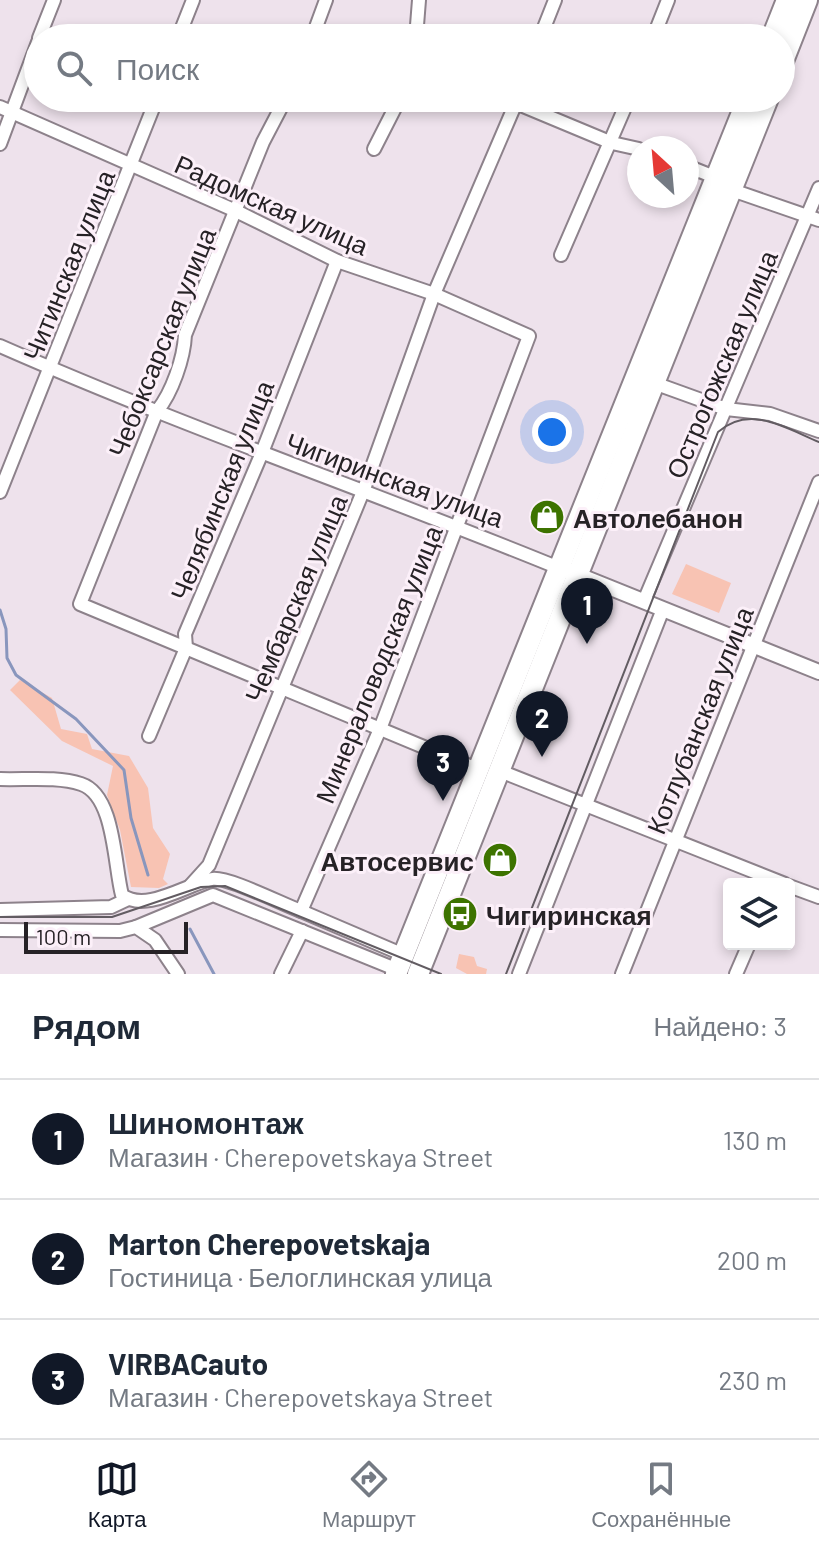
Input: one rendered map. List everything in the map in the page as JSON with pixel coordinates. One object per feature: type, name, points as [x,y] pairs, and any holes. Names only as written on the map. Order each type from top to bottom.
[{"type":"highway","points":[[778,24],[787,0]]},
{"type":"highway","points":[[795,30],[807,0]]},
{"type":"highway","points":[[568,571],[654,383],[724,184],[744,112]]},
{"type":"highway","points":[[404,968],[489,770],[724,184],[761,112]]},
{"type":"street","points":[[45,24],[54,0]]},
{"type":"street","points":[[184,24],[193,0]]},
{"type":"street","points":[[317,24],[326,0]]},
{"type":"street","points":[[417,24],[419,0]]},
{"type":"street","points":[[546,24],[555,0]]},
{"type":"street","points":[[659,24],[668,0]]},
{"type":"street","points":[[0,144],[6,109],[24,71]]},
{"type":"street","name":"Радомская улица","points":[[6,109],[236,211],[337,261],[434,294],[529,336]]},
{"type":"street","name":"Читинская улица","points":[[0,492],[152,112]]},
{"type":"street","name":"Чебоксарская улица","points":[[186,648],[80,604],[157,411],[165,401],[185,335],[263,142],[279,112]]},
{"type":"street","points":[[374,149],[393,112]]},
{"type":"street","name":"Чембарская улица","points":[[190,886],[209,865],[364,489],[434,294],[512,112]]},
{"type":"street","points":[[544,112],[612,143],[627,146]]},
{"type":"street","points":[[561,255],[624,112]]},
{"type":"street","points":[[699,172],[814,218]]},
{"type":"street","name":"Острогожская улица","points":[[644,601],[726,409],[814,218],[819,188]]},
{"type":"street","name":"Челябинская улица","points":[[149,736],[186,648],[185,634],[261,455],[337,261]]},
{"type":"street","name":"Минераловодская улица","points":[[304,913],[380,729],[529,336]]},
{"type":"street","name":"Чигиринская улица","points":[[0,346],[261,455],[364,489],[819,672]]},
{"type":"street","points":[[654,383],[726,409],[770,414],[819,431]]},
{"type":"street","name":"Котлубанская улица","points":[[622,974],[819,482]]},
{"type":"street","points":[[519,974],[663,609]]},
{"type":"street","points":[[186,648],[380,729],[585,804],[768,878]]},
{"type":"street","points":[[0,779],[81,784],[96,793],[109,825],[122,895],[128,899],[143,902],[216,878],[304,913],[404,968]]},
{"type":"street","points":[[795,888],[819,897]]},
{"type":"street","points":[[0,930],[120,931],[213,895],[404,968]]},
{"type":"street","points":[[0,910],[111,907],[128,899]]},
{"type":"street","points":[[155,940],[158,923],[168,913]]},
{"type":"street","points":[[136,927],[155,940],[178,974]]},
{"type":"street","points":[[281,974],[302,931]]},
{"type":"street","points":[[736,974],[746,950]]},
{"type":"shaded area","points":[[686,564],[731,583],[719,613],[672,594]]},
{"type":"shaded area","points":[[20,680],[52,698],[61,729],[87,734],[92,749],[129,756],[148,788],[153,828],[170,854],[163,879],[168,884],[159,888],[131,887],[120,830],[107,795],[113,766],[62,741],[10,690]]},
{"type":"shaded area","points":[[459,954],[474,957],[477,966],[487,969],[486,974],[467,974],[456,968]]},
{"type":"waterway","points":[[0,610],[6,629],[7,658],[16,675],[76,719],[124,770],[131,818],[148,875]]},
{"type":"waterway","points":[[190,929],[214,974]]},
{"type":"tram line","points":[[506,974],[718,432],[730,424],[755,419],[781,425],[819,442]]},
{"type":"tram line","points":[[0,917],[112,917],[201,887],[225,886],[441,974]]},
{"type":"place","name":"Автолебанон","points":[[547,517]]},
{"type":"place","name":"Шиномонтаж","points":[[587,644]]},
{"type":"place","name":"Marton Cherepovetskaja","points":[[542,757]]},
{"type":"place","name":"VIRBACauto","points":[[443,801]]},
{"type":"place","name":"Автосервис","points":[[500,860]]},
{"type":"place","name":"Чигиринская","points":[[460,914]]}]
